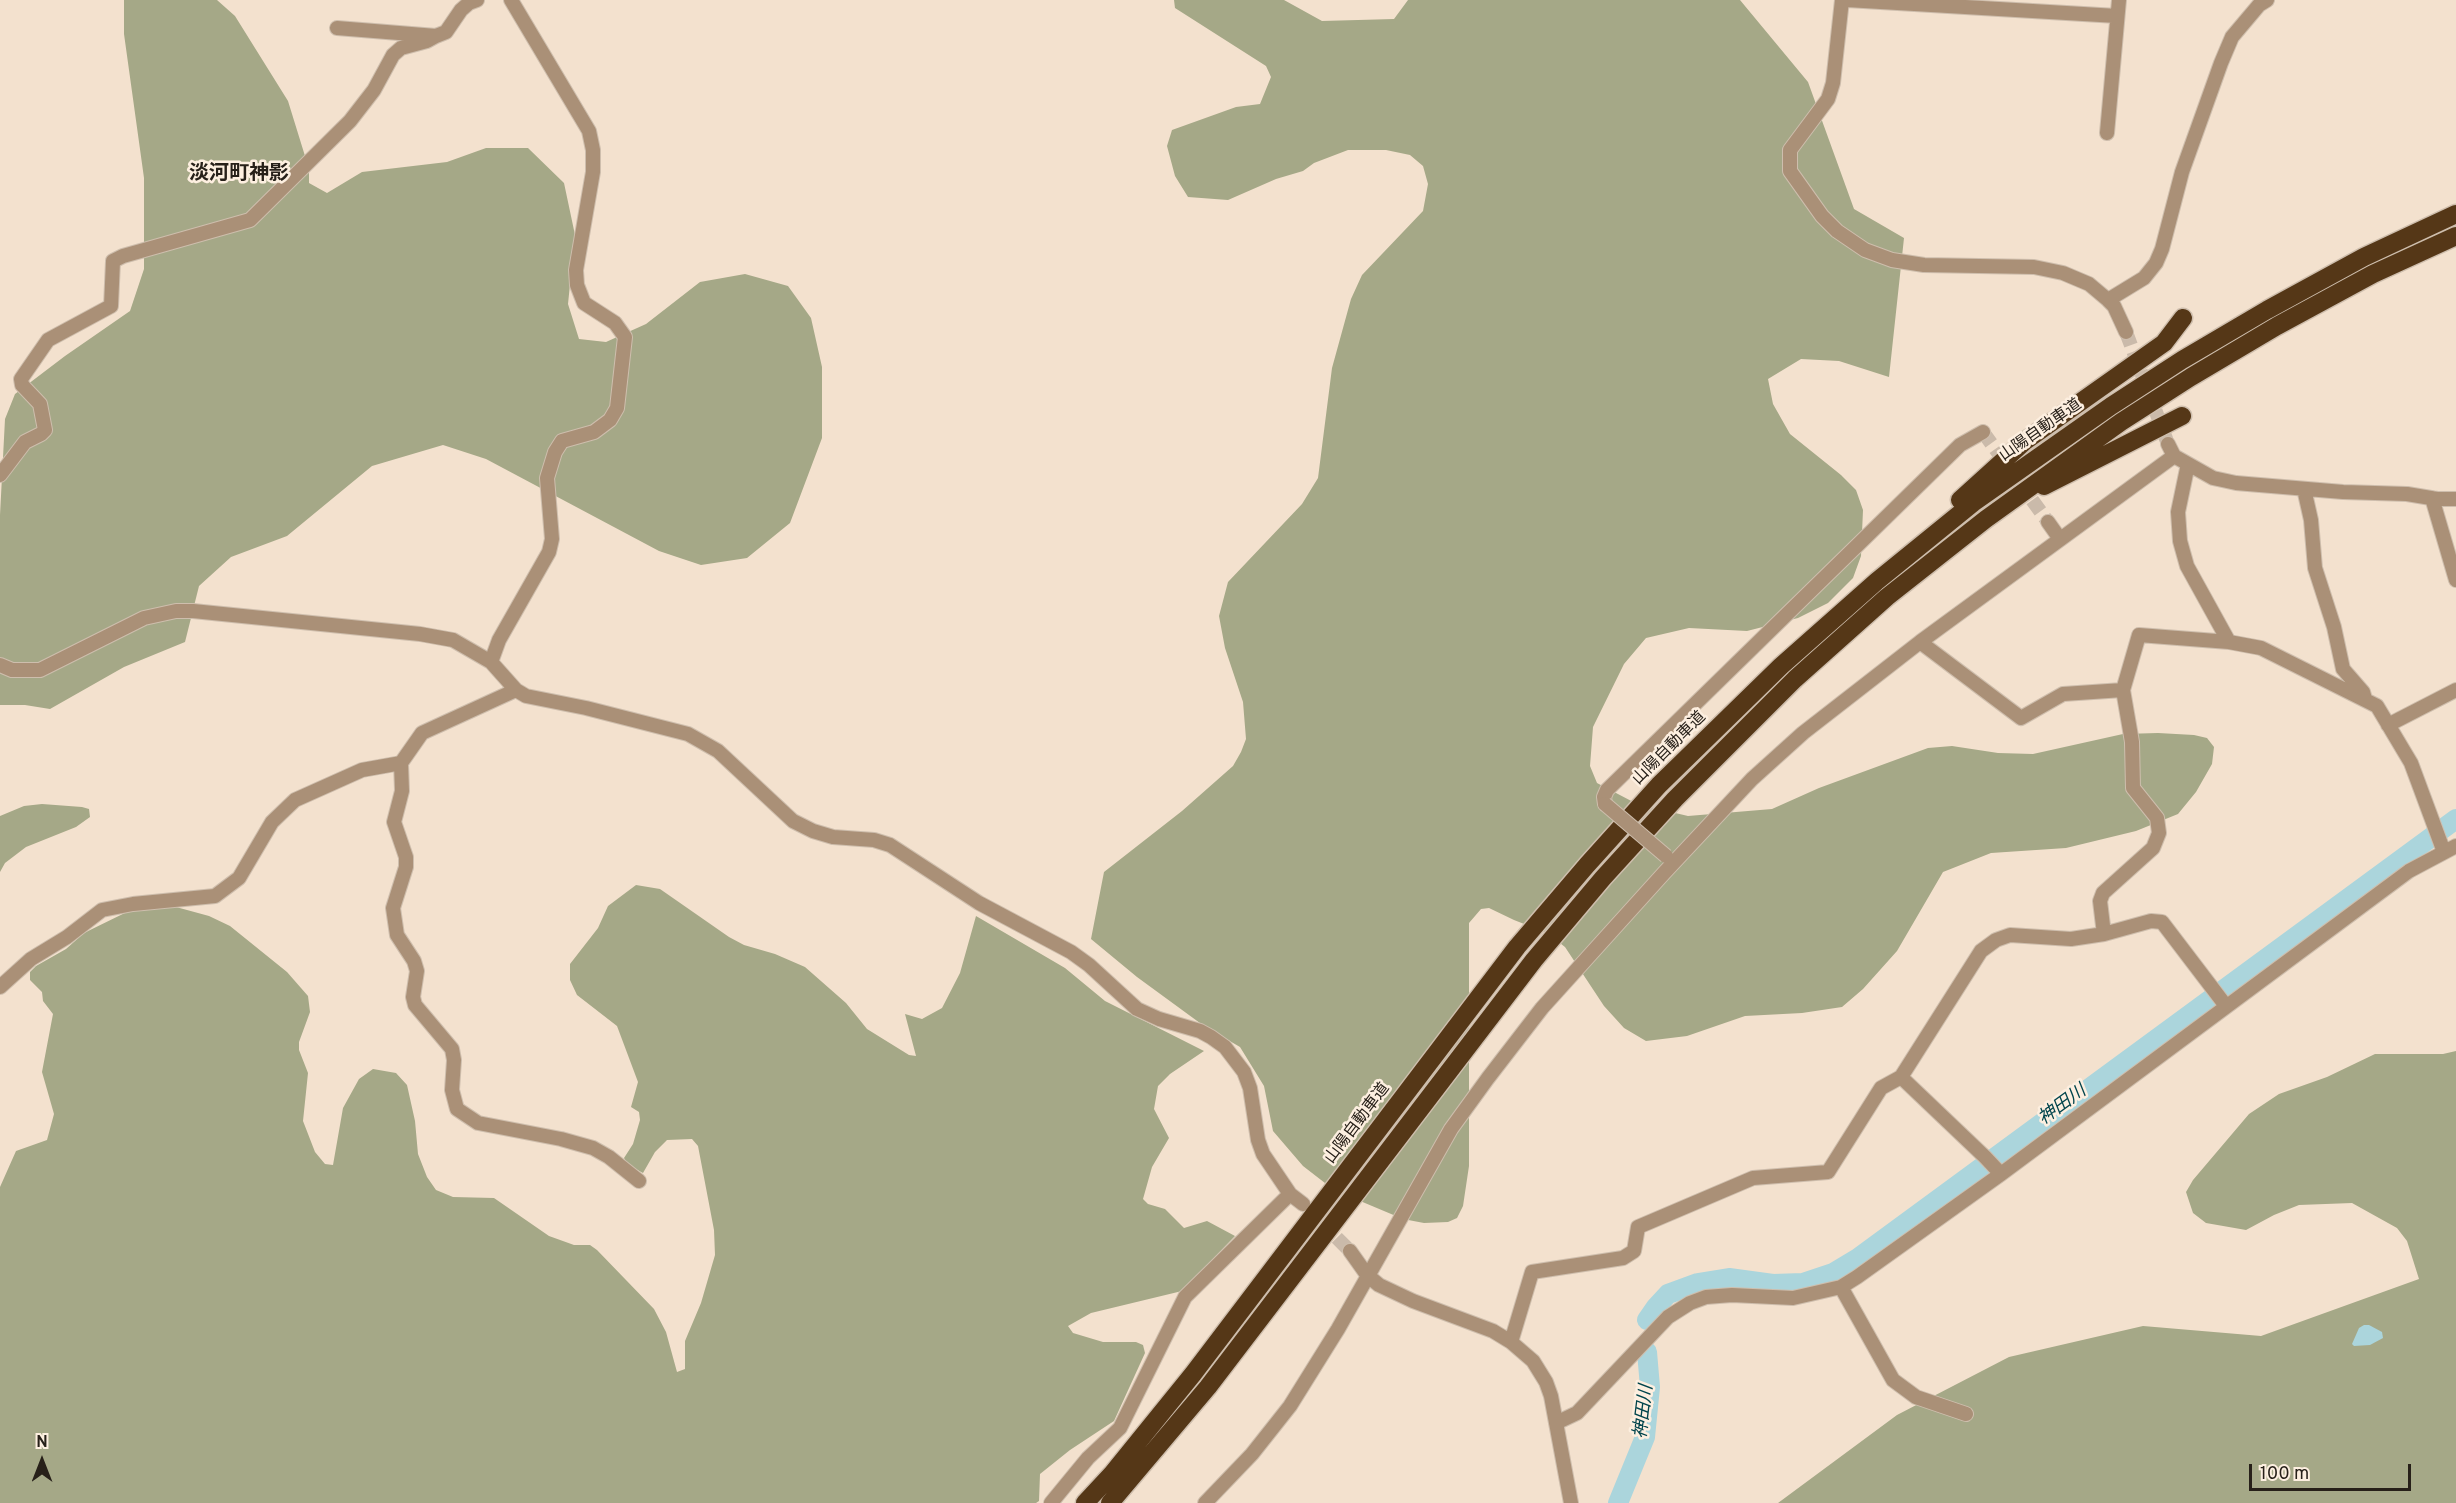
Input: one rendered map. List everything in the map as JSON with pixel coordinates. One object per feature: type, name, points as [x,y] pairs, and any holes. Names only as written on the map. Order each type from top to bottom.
[{"type":"highway","name":"山陽自動車道","points":[[1085,1503],[1112,1474],[1193,1374],[1517,947],[1659,785],[1820,630],[1973,503],[2110,405],[2267,310],[2364,257],[2456,214]]},
{"type":"highway","points":[[1110,1503],[1209,1387],[1534,960],[1675,798],[1795,679],[1834,643],[1924,568],[2048,472],[2191,376],[2373,274],[2456,236]]},
{"type":"highway","points":[[1820,630],[2024,442],[2164,343],[2183,318]]},
{"type":"highway","points":[[1924,568],[2044,486],[2182,416]]},
{"type":"street","points":[[0,475],[26,442],[41,435],[45,430],[40,404],[22,385],[21,379],[48,340],[111,306],[114,261],[123,256],[250,220],[350,120],[374,90],[393,55],[401,48],[427,41],[446,32],[461,10],[477,0]]},
{"type":"street","points":[[491,662],[499,640],[549,552],[552,539],[547,478],[555,452],[562,441],[594,432],[610,420],[617,408],[625,338],[615,323],[584,303],[577,285],[576,270],[593,172],[593,150],[589,132],[511,0]]},
{"type":"street","points":[[1842,0],[1833,82],[1828,99],[1790,150],[1790,171],[1822,216],[1837,231],[1865,250],[1892,260],[1924,265],[2034,267],[2063,273],[2089,284],[2108,300],[2114,306],[2126,332]]},
{"type":"street","points":[[1847,0],[2117,16]]},
{"type":"street","points":[[2107,133],[2119,0]]},
{"type":"street","points":[[2108,300],[2144,278],[2156,263],[2162,249],[2185,163],[2221,63],[2232,37],[2259,5],[2267,0]]},
{"type":"street","points":[[337,28],[436,36]]},
{"type":"street","points":[[1669,860],[1605,804],[1604,797],[1607,790],[1960,445],[1983,432]]},
{"type":"street","points":[[1205,1503],[1252,1454],[1290,1406],[1338,1329],[1451,1129],[1542,1008],[1669,860],[1803,733],[1920,642],[2060,539],[2171,450],[2188,464],[2213,478],[2236,483],[2456,499]]},
{"type":"street","points":[[2188,464],[2178,512],[2180,541],[2187,566],[2229,642]]},
{"type":"street","points":[[2304,489],[2311,520],[2315,568],[2334,627],[2343,669],[2363,692],[2366,700]]},
{"type":"street","points":[[2432,498],[2456,580]]},
{"type":"street","points":[[2048,522],[2060,539]]},
{"type":"street","points":[[0,665],[12,670],[40,670],[144,618],[176,611],[420,634],[453,640],[491,662],[516,690],[526,696],[586,708],[688,734],[706,742],[718,751],[793,821],[813,831],[833,837],[874,840],[890,845],[979,903],[1071,952],[1089,965],[1137,1009],[1159,1019],[1200,1031],[1225,1047],[1244,1072],[1250,1088],[1258,1140],[1263,1154],[1270,1168],[1290,1194],[1303,1204]]},
{"type":"street","points":[[1556,1423],[1577,1413],[1668,1317],[1690,1303],[1706,1297],[1732,1295],[1793,1298],[1841,1287],[1901,1247],[1993,1166],[2221,999],[2447,847],[2433,825],[2411,763],[2377,706],[2261,648],[2229,642],[2139,635],[2123,690],[2133,742],[2133,788],[2157,818],[2159,832],[2153,848],[2103,893],[2100,901],[2104,934]]},
{"type":"street","points":[[1920,642],[2021,718],[2063,694],[2123,690]]},
{"type":"street","points":[[516,690],[422,733],[402,762],[402,791],[394,822],[406,857],[406,867],[393,908],[397,935],[414,961],[417,971],[413,997],[415,1005],[452,1050],[454,1060],[452,1090],[457,1109],[478,1123],[561,1139],[593,1148],[609,1157],[639,1181]]},
{"type":"street","points":[[2388,725],[2456,690]]},
{"type":"street","points":[[0,987],[31,959],[67,937],[102,910],[133,904],[215,896],[239,878],[272,822],[296,800],[362,770],[402,762]]},
{"type":"street","points":[[1511,1341],[1532,1272],[1623,1258],[1634,1251],[1638,1227],[1754,1178],[1828,1172],[1881,1088],[1901,1077],[1981,951],[1996,940],[2010,935],[2071,939],[2104,934],[2151,921],[2162,922],[2221,999]]},
{"type":"street","points":[[1901,1077],[1993,1166]]},
{"type":"street","points":[[1051,1503],[1088,1458],[1120,1428],[1185,1297],[1290,1194]]},
{"type":"street","points":[[1350,1251],[1367,1275],[1379,1285],[1413,1301],[1493,1331],[1511,1341],[1533,1361],[1546,1382],[1571,1503]]},
{"type":"street","points":[[1841,1287],[1893,1380],[1916,1397],[1966,1414]]},
{"type":"green space","points":[[124,0],[217,0],[235,16],[288,101],[309,169],[309,183],[327,193],[362,172],[447,162],[486,148],[528,148],[564,183],[575,235],[568,304],[579,339],[606,342],[646,324],[700,282],[745,274],[788,286],[811,318],[822,367],[822,438],[790,523],[747,558],[701,565],[659,551],[486,459],[443,445],[372,466],[287,536],[231,557],[199,586],[185,642],[124,667],[50,709],[25,705],[0,705],[0,515],[5,419],[15,394],[130,311],[144,269],[144,178],[124,34]]},
{"type":"green space","points":[[1174,0],[1284,0],[1322,21],[1394,19],[1408,0],[1740,0],[1808,82],[1854,209],[1904,238],[1889,377],[1839,361],[1801,359],[1768,379],[1773,404],[1790,434],[1856,490],[1863,510],[1861,556],[1853,578],[1828,603],[1798,618],[1747,631],[1689,628],[1646,638],[1624,664],[1593,727],[1590,766],[1597,783],[1637,804],[1688,816],[1772,809],[1819,788],[1928,748],[1952,746],[1998,753],[2033,754],[2123,734],[2158,733],[2207,738],[2214,747],[2212,764],[2196,792],[2178,814],[2136,831],[2066,848],[1991,853],[1943,872],[1897,951],[1863,989],[1842,1007],[1802,1013],[1745,1016],[1687,1036],[1646,1041],[1624,1028],[1604,1006],[1565,947],[1547,933],[1489,908],[1481,909],[1469,923],[1469,1166],[1463,1206],[1457,1218],[1448,1222],[1424,1223],[1403,1219],[1334,1190],[1303,1166],[1273,1131],[1264,1086],[1240,1047],[1204,1026],[1137,977],[1091,939],[1104,872],[1182,811],[1233,766],[1241,752],[1246,739],[1243,702],[1225,648],[1219,616],[1228,582],[1302,504],[1318,478],[1332,368],[1351,299],[1362,275],[1423,211],[1428,184],[1423,166],[1410,155],[1386,150],[1348,150],[1314,163],[1303,171],[1276,179],[1228,200],[1188,197],[1175,176],[1167,146],[1172,130],[1236,107],[1260,104],[1271,77],[1266,66],[1175,8]]},
{"type":"green space","points":[[42,804],[82,807],[89,809],[90,817],[76,827],[26,847],[5,863],[0,872],[0,816],[24,806]]},
{"type":"green space","points":[[636,885],[660,889],[729,937],[744,945],[775,954],[805,967],[846,1003],[867,1029],[909,1055],[916,1056],[905,1014],[922,1019],[942,1008],[960,973],[976,916],[1065,968],[1105,1001],[1204,1051],[1170,1074],[1158,1086],[1154,1109],[1169,1138],[1152,1167],[1143,1199],[1148,1204],[1165,1209],[1184,1228],[1207,1221],[1235,1236],[1182,1291],[1091,1313],[1068,1326],[1073,1333],[1103,1342],[1136,1342],[1143,1345],[1145,1353],[1114,1421],[1070,1450],[1040,1474],[1039,1501],[1036,1503],[0,1503],[0,1187],[16,1151],[47,1140],[54,1114],[42,1072],[53,1014],[43,1001],[42,992],[30,980],[30,972],[36,966],[66,949],[84,933],[135,908],[176,907],[209,916],[230,926],[287,972],[308,996],[310,1012],[299,1042],[299,1050],[308,1073],[303,1121],[315,1152],[325,1164],[333,1165],[343,1108],[359,1079],[373,1069],[396,1073],[407,1085],[415,1121],[418,1154],[427,1177],[436,1190],[453,1197],[494,1198],[549,1236],[574,1245],[590,1245],[597,1250],[654,1309],[666,1332],[677,1372],[685,1369],[685,1341],[701,1303],[715,1255],[714,1230],[698,1146],[692,1139],[667,1140],[655,1152],[643,1173],[628,1165],[624,1158],[633,1144],[640,1120],[639,1112],[631,1107],[638,1082],[617,1026],[577,995],[570,980],[570,964],[598,928],[608,906]]},
{"type":"green space","points":[[2456,1051],[2456,1503],[1778,1503],[1897,1415],[2009,1357],[2143,1326],[2261,1336],[2419,1279],[2407,1241],[2397,1228],[2352,1203],[2299,1205],[2246,1230],[2206,1223],[2193,1213],[2186,1192],[2193,1180],[2249,1114],[2279,1094],[2327,1077],[2375,1054],[2443,1054]]},
{"type":"water","points":[[2369,1325],[2382,1332],[2383,1338],[2370,1345],[2354,1346],[2352,1344],[2359,1328]]},
{"type":"waterway","name":"神田川","points":[[1647,1320],[1668,1294],[1698,1283],[1729,1278],[1773,1284],[1803,1283],[1833,1273],[1858,1258],[2456,819]]},
{"type":"waterway","name":"神田川","points":[[1618,1503],[1645,1437],[1650,1387],[1647,1352]]},
{"type":"tunnel","points":[[2126,332],[2168,444]]},
{"type":"tunnel","points":[[1983,432],[2048,522]]},
{"type":"tunnel","points":[[1322,1223],[1350,1251]]},
{"type":"district","name":"淡河町神影","points":[[239,175]]}]
